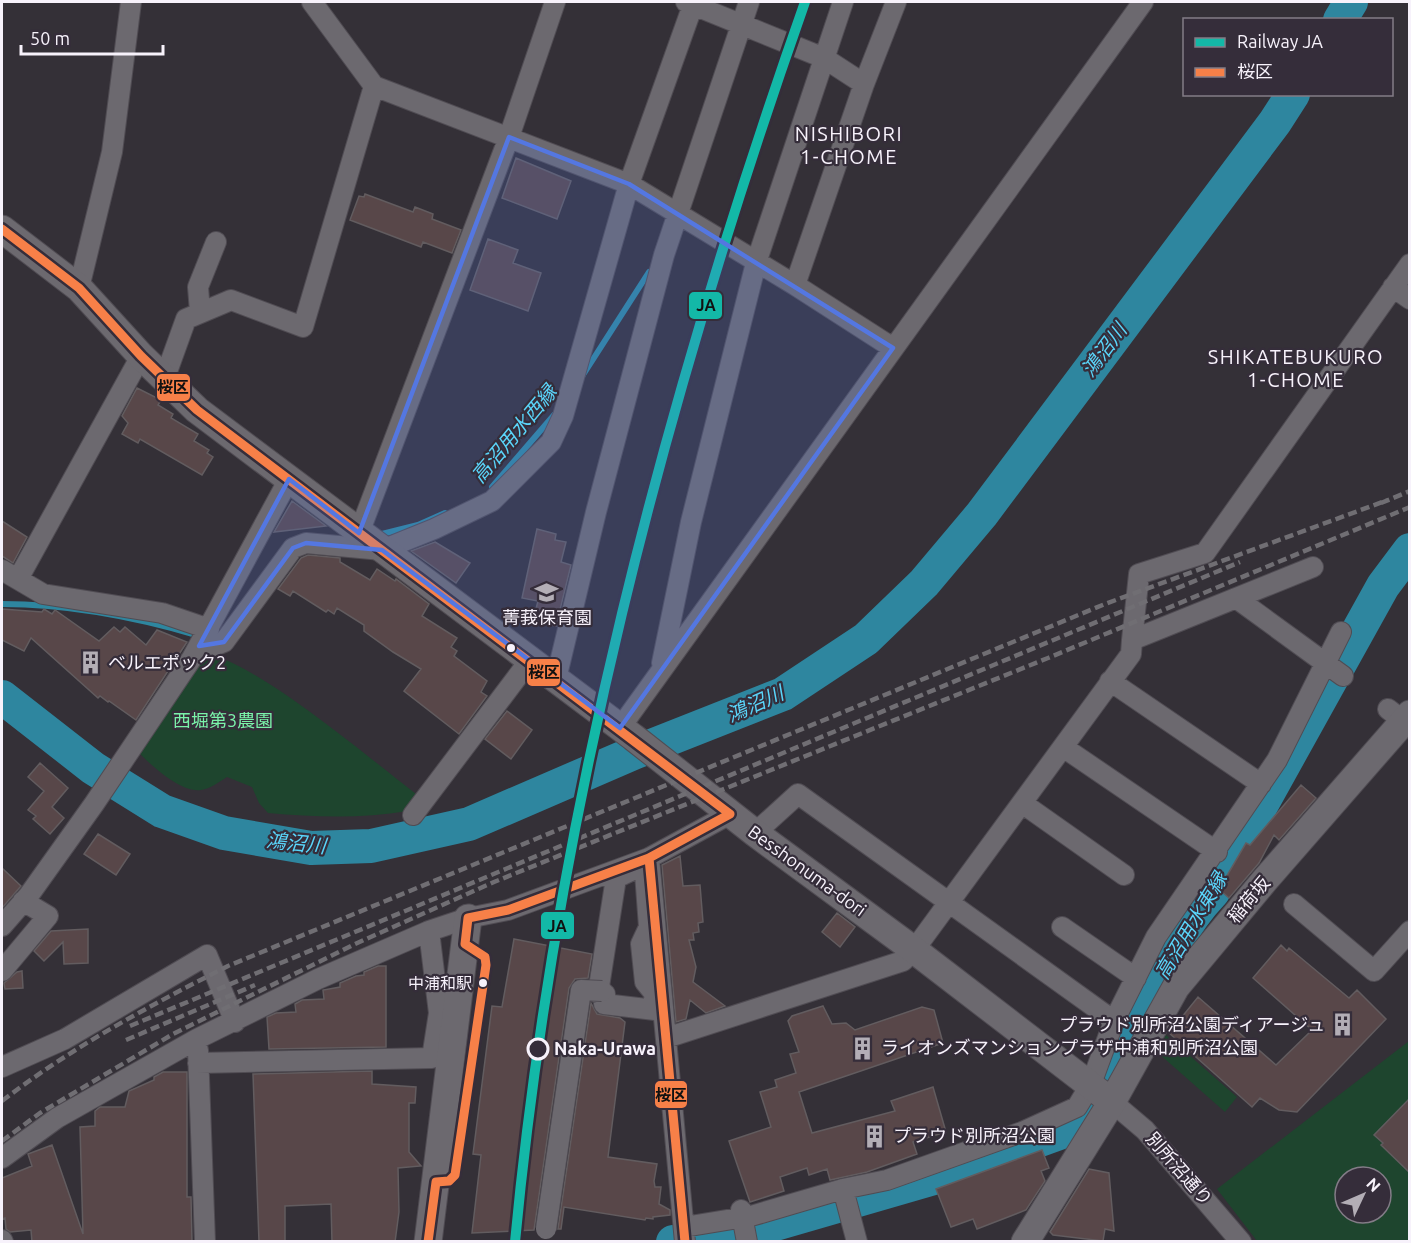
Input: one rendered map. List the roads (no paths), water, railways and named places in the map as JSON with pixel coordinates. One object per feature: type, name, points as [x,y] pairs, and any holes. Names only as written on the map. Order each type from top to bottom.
[{"type":"street","points":[[79,288],[112,152],[131,2]]},
{"type":"street","points":[[312,2],[374,86],[629,184],[795,285],[893,348]]},
{"type":"street","points":[[368,539],[555,2]]},
{"type":"street","points":[[556,679],[596,512],[664,255],[749,2]]},
{"type":"street","points":[[660,672],[691,522],[756,263],[829,62],[843,2]]},
{"type":"street","points":[[795,285],[864,84],[896,2]]},
{"type":"street","points":[[628,734],[660,672],[1143,2]]},
{"type":"street","points":[[141,356],[10,575],[43,594],[162,613],[204,637],[214,646],[224,642],[293,548],[306,543],[368,539],[434,529],[492,501],[551,442],[563,416],[629,184],[691,3],[829,62],[864,84]]},
{"type":"street","points":[[164,380],[186,319],[231,300],[303,327],[374,86]]},
{"type":"street","name":"Besshonuma-dori","points":[[2,230],[79,288],[164,380],[197,410],[1101,1093]]},
{"type":"street","points":[[200,312],[198,287],[216,242]]},
{"type":"street","points":[[666,1038],[903,961],[914,950],[1131,654],[1139,574],[1205,553],[1410,264]]},
{"type":"street","points":[[1393,287],[1410,299]]},
{"type":"street","points":[[2,926],[23,902],[94,804],[204,637],[289,479]]},
{"type":"street","points":[[1132,640],[1313,567]]},
{"type":"street","points":[[1236,598],[1332,669]]},
{"type":"street","points":[[649,858],[684,1234],[745,1227],[847,1200],[887,1180],[1069,1113],[1101,1093],[1114,1021],[1156,937],[1217,852],[1277,760],[1332,669],[1341,632]]},
{"type":"street","points":[[413,815],[530,660]]},
{"type":"street","points":[[1110,681],[1261,784]]},
{"type":"street","name":"稲荷坂","points":[[1025,1242],[1101,1093],[1176,987],[1403,718]]},
{"type":"street","points":[[1063,747],[1217,852]]},
{"type":"street","points":[[755,833],[798,794],[1114,1021]]},
{"type":"street","points":[[1022,803],[1124,875]]},
{"type":"street","points":[[2,1158],[57,1119],[197,1039],[318,979],[429,931],[468,918],[508,910],[649,858],[730,814]]},
{"type":"street","points":[[638,868],[645,873],[650,927],[641,944],[645,982],[654,993],[655,1010],[604,1004],[605,994],[598,993],[616,878],[638,868]]},
{"type":"street","points":[[2,971],[48,916],[23,902]]},
{"type":"street","points":[[1294,904],[1374,971],[1410,932]]},
{"type":"street","points":[[428,1242],[468,918]]},
{"type":"street","points":[[1062,927],[1136,978]]},
{"type":"street","points":[[198,1063],[432,1058],[439,1013],[429,931]]},
{"type":"street","points":[[2,1066],[65,1039],[207,955],[235,1022]]},
{"type":"street","points":[[545,1235],[581,990],[602,991]]},
{"type":"street","points":[[197,1039],[204,1242]]},
{"type":"street","name":"別所沼通り","points":[[1101,1093],[1144,1130],[1241,1242]]},
{"type":"street","points":[[847,1200],[857,1242]]},
{"type":"waterway","name":"鴻沼川","points":[[1341,18],[1351,2]]},
{"type":"waterway","name":"鴻沼川","points":[[2,697],[93,768],[162,811],[224,833],[311,848],[371,846],[469,824],[636,752],[783,694],[866,639],[924,583],[982,514],[1275,122],[1292,96]]},
{"type":"waterway","name":"高沼用水西縁","points":[[581,378],[649,272]]},
{"type":"waterway","name":"高沼用水西縁","points":[[492,487],[554,415]]},
{"type":"waterway","name":"高沼用水西縁","points":[[378,535],[418,525],[445,513]]},
{"type":"waterway","name":"高沼用水東縁","points":[[673,1242],[758,1229],[941,1176],[1079,1124],[1092,1108],[1119,1060],[1166,960],[1195,913],[1213,892],[1383,586],[1410,550]]},
{"type":"waterway","name":"高沼用水西縁","points":[[2,604],[52,606],[102,613],[200,636]]},
{"type":"railway","points":[[1381,503],[1410,491]]},
{"type":"railway","points":[[2,1101],[83,1045],[169,996],[228,966],[1105,604],[1388,500]]},
{"type":"railway","points":[[2,1141],[40,1113],[173,1034],[355,944],[494,882],[1048,658],[1410,507]]},
{"type":"railway","points":[[130,1026],[1240,562]]},
{"type":"railway","points":[[126,1040],[255,985]]},
{"type":"rail line","name":"JA","points":[[515,1242],[533,1083],[557,926],[587,769],[622,613],[662,458],[706,305],[805,2]]},
{"type":"place","name":"菁莪保育園","points":[[547,592]]},
{"type":"place","name":"ベルエポック2","points":[[90,663]]},
{"type":"place","name":"中浦和駅","points":[[483,983]]},
{"type":"place","name":"プラウド別所沼公園ディアージュ","points":[[1343,1025]]},
{"type":"place","name":"ライオンズマンションプラザ中浦和別所沼公園","points":[[863,1048]]},
{"type":"place","name":"Naka-Urawa","points":[[538,1049]]},
{"type":"place","name":"プラウド別所沼公園","points":[[875,1136]]},
{"type":"district","name":"NISHIBORI 1-CHOME","points":[[849,146]]},
{"type":"district","name":"SHIKATEBUKURO 1-CHOME","points":[[1296,368]]},
{"type":"park label","name":"西堀第3農園","points":[[223,721]]}]
